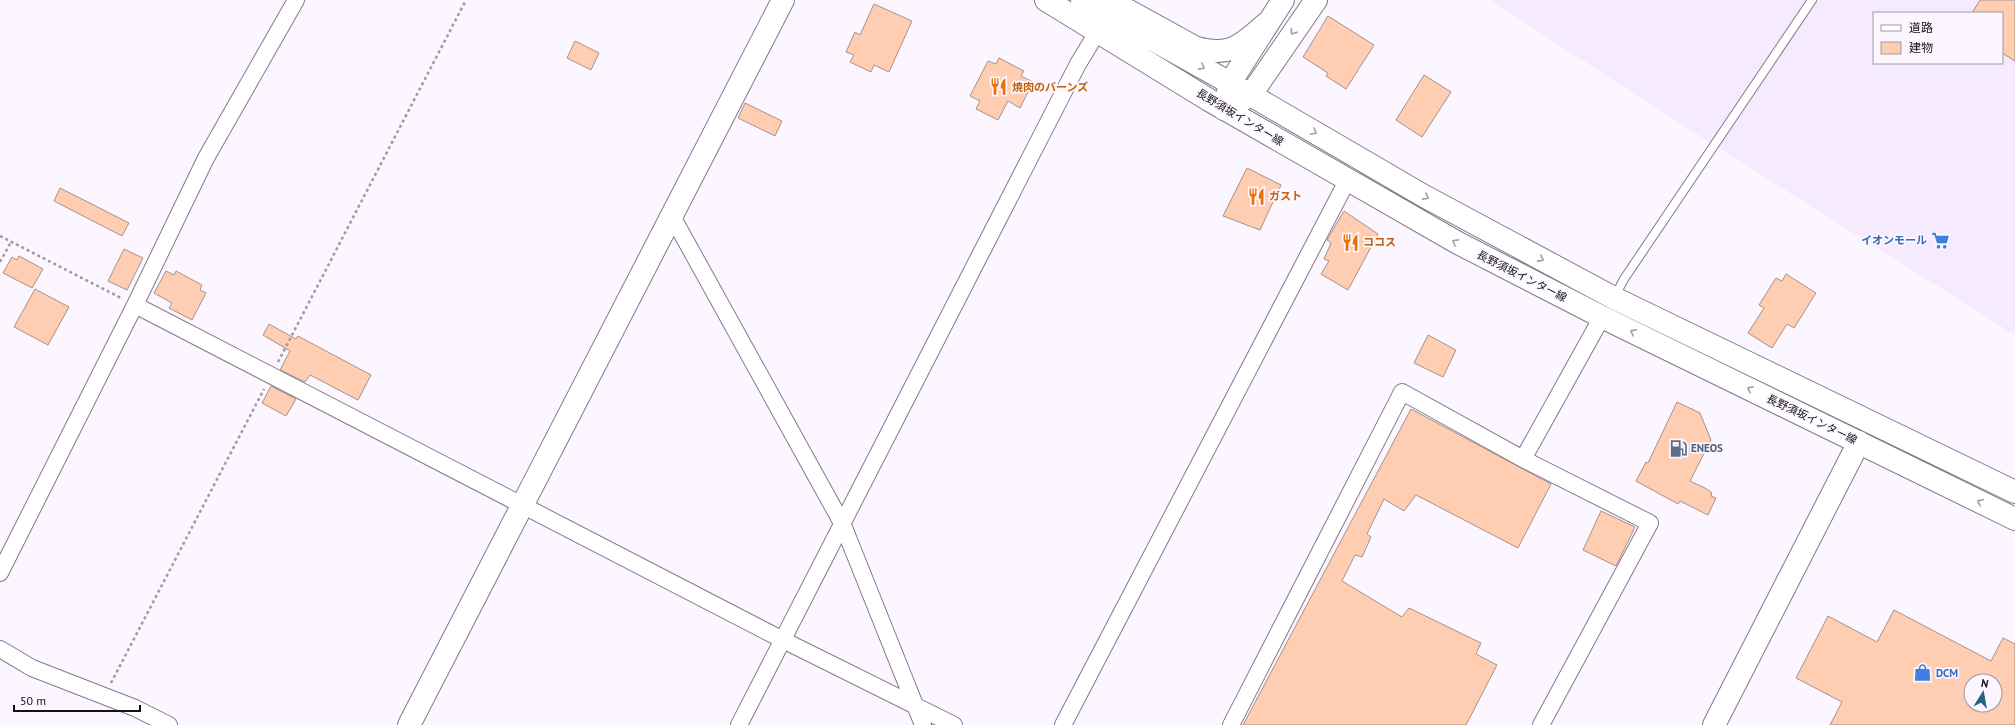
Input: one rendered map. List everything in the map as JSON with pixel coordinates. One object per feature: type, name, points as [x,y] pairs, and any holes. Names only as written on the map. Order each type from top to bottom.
[{"type":"main road","points":[[409,725],[783,0]]},
{"type":"main road","name":"長野須坂インター線","points":[[1046,0],[1347,181],[1458,243],[1602,317],[2015,519]]},
{"type":"main road","name":"長野須坂インター線","points":[[1082,0],[1230,83],[1424,196],[1614,298],[2015,492]]},
{"type":"main road","points":[[1109,0],[1196,48],[1208,51],[1228,51],[1240,45],[1267,23]]},
{"type":"main road","points":[[1224,108],[1230,83],[1283,0]]},
{"type":"main road","points":[[1224,108],[1250,96],[1316,0]]},
{"type":"main road","points":[[1714,725],[1860,442]]},
{"type":"street","points":[[0,573],[135,305],[206,158],[296,0]]},
{"type":"street","points":[[739,725],[843,525],[1078,64],[1098,30]]},
{"type":"street","points":[[1063,725],[1347,181]]},
{"type":"street","points":[[672,216],[843,525],[923,725]]},
{"type":"street","points":[[135,305],[783,640],[954,725]]},
{"type":"street","points":[[1523,459],[1602,317]]},
{"type":"street","points":[[1231,725],[1402,392],[1523,459],[1650,523],[1541,725]]},
{"type":"street","points":[[1,652],[32,668],[135,708],[169,725]]},
{"type":"lane","points":[[1614,298],[1624,279],[1812,0]]},
{"type":"path","points":[[104,696],[466,0]]},
{"type":"path","points":[[0,236],[135,305]]},
{"type":"path","points":[[0,262],[10,242]]},
{"type":"shaded area","name":"イオンモール","points":[[1489,0],[2015,0],[2015,335],[1714,145]]},
{"type":"building","points":[[1980,0],[2015,0],[2015,61],[2003,54],[2003,12],[1973,12]]},
{"type":"building","points":[[874,4],[912,21],[889,72],[874,65],[871,72],[850,62],[854,55],[846,52],[855,32],[860,35]]},
{"type":"building","points":[[1328,16],[1374,45],[1346,89],[1326,76],[1328,73],[1303,57]]},
{"type":"building","points":[[575,41],[599,53],[591,70],[567,58]]},
{"type":"building","points":[[999,58],[1024,71],[1021,76],[1033,82],[1020,108],[1008,101],[998,120],[976,109],[980,101],[970,96],[988,61],[996,64]]},
{"type":"building","points":[[1424,75],[1451,92],[1422,137],[1396,120]]},
{"type":"building","points":[[745,103],[782,121],[775,136],[738,118]]},
{"type":"building","points":[[1247,168],[1281,185],[1260,230],[1223,216]]},
{"type":"building","points":[[60,188],[129,223],[122,236],[54,201]]},
{"type":"building","points":[[1344,211],[1378,234],[1348,290],[1321,274],[1329,261],[1324,259],[1331,243],[1327,240]]},
{"type":"building","points":[[124,249],[143,258],[127,290],[108,281]]},
{"type":"building","points":[[19,256],[43,269],[32,288],[3,273],[12,257],[17,260]]},
{"type":"building","points":[[166,271],[174,275],[176,271],[202,285],[200,290],[206,293],[192,320],[169,308],[172,303],[154,293]]},
{"type":"building","points":[[1786,274],[1816,293],[1794,328],[1787,324],[1772,348],[1748,333],[1764,308],[1759,305],[1776,278],[1782,281]]},
{"type":"building","points":[[35,289],[69,307],[48,345],[14,327]]},
{"type":"building","points":[[269,324],[296,339],[298,336],[371,375],[358,400],[310,375],[305,382],[280,370],[290,351],[263,335]]},
{"type":"building","points":[[1428,335],[1456,350],[1443,377],[1414,363]]},
{"type":"building","points":[[271,386],[296,399],[286,416],[262,403]]},
{"type":"building","points":[[1677,402],[1700,413],[1711,440],[1690,481],[1705,488],[1712,493],[1711,496],[1716,498],[1708,515],[1680,501],[1678,504],[1636,481],[1646,462],[1648,463]]},
{"type":"building","points":[[1411,409],[1551,484],[1518,548],[1416,495],[1404,511],[1384,499],[1367,534],[1371,537],[1362,557],[1355,555],[1342,581],[1402,617],[1409,608],[1481,643],[1476,654],[1497,665],[1466,725],[1243,725]]},
{"type":"building","points":[[1601,511],[1635,527],[1616,566],[1583,550]]},
{"type":"building","points":[[1894,610],[1991,661],[2003,638],[2015,644],[2015,725],[1830,725],[1842,702],[1796,678],[1828,616],[1877,642]]},
{"type":"place","name":"焼肉のバーンズ","points":[[999,87]]},
{"type":"place","name":"ガスト","points":[[1256,196]]},
{"type":"place","name":"イオンモール","points":[[1940,240]]},
{"type":"place","name":"ココス","points":[[1350,242]]},
{"type":"place","name":"ENEOS","points":[[1678,448]]},
{"type":"place","name":"DCM","points":[[1923,673]]}]
